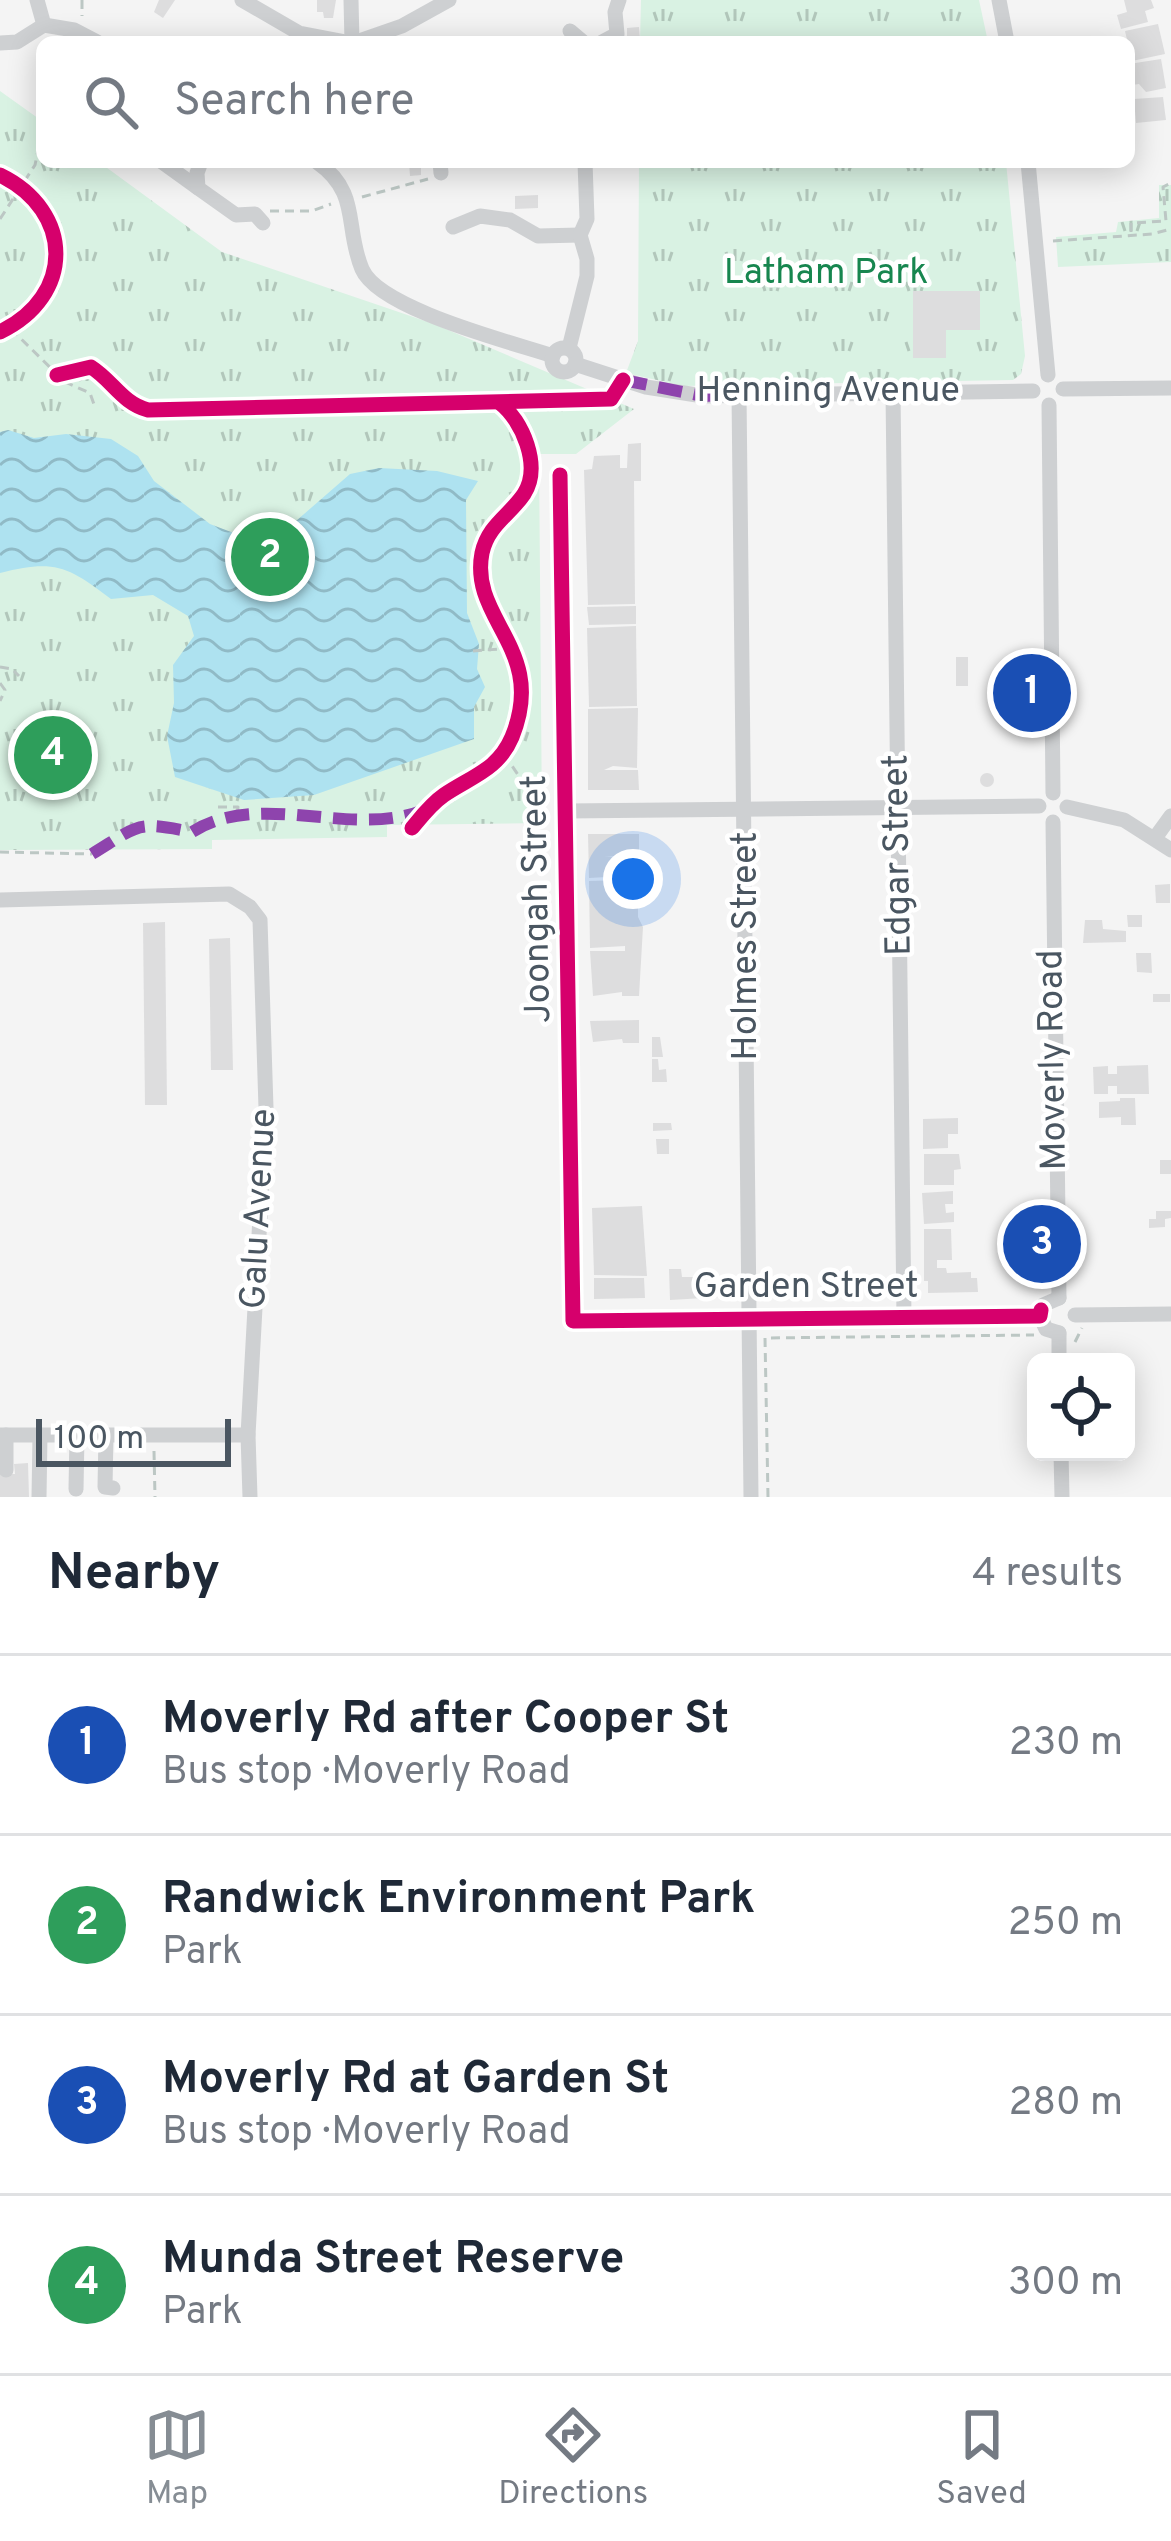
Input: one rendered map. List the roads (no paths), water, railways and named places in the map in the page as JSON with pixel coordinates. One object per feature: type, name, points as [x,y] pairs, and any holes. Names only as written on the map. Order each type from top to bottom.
[{"type":"street","points":[[37,0],[44,25]]},
{"type":"street","points":[[242,0],[299,33],[317,36]]},
{"type":"street","points":[[351,0],[352,36]]},
{"type":"street","points":[[371,36],[402,26],[449,0]]},
{"type":"street","points":[[613,36],[619,0]]},
{"type":"street","points":[[999,0],[1006,36]]},
{"type":"street","points":[[0,44],[17,42],[44,25],[86,36]]},
{"type":"street","points":[[170,168],[236,215],[259,212]]},
{"type":"street","points":[[198,188],[200,168]]},
{"type":"street","name":"Henning Avenue","points":[[324,168],[340,182],[362,269],[380,291],[443,321],[566,356],[623,380],[703,396],[1033,391]]},
{"type":"street","points":[[566,356],[587,276],[580,235],[586,219],[585,168]]},
{"type":"street","points":[[1029,168],[1048,375]]},
{"type":"street","points":[[453,227],[480,216],[510,220],[538,236],[580,235]]},
{"type":"street","points":[[1048,375],[1060,381],[1063,389],[1058,402],[1048,405],[1036,399],[1033,391],[1039,378],[1048,375]]},
{"type":"street","points":[[1063,389],[1171,388]]},
{"type":"street","name":"Edgar Street","points":[[893,392],[904,1318]]},
{"type":"street","name":"Holmes Street","points":[[739,394],[751,1497]]},
{"type":"street","points":[[1048,405],[1053,793]]},
{"type":"street","name":"Joongah Street","points":[[560,475],[573,1321]]},
{"type":"street","points":[[1053,793],[1065,799],[1067,807],[1062,819],[1053,822],[1042,817],[1039,806],[1045,795],[1053,793]]},
{"type":"street","points":[[566,804],[746,809],[1039,806]]},
{"type":"street","points":[[1067,807],[1115,817],[1171,850]]},
{"type":"street","points":[[1155,838],[1171,816]]},
{"type":"street","name":"Moverly Road","points":[[1053,822],[1059,1298]]},
{"type":"street","name":"Galu Avenue","points":[[0,900],[229,894],[260,920],[265,1146],[248,1435],[250,1497]]},
{"type":"street","points":[[1078,1321],[1072,1305],[1059,1298],[1043,1305],[1040,1316],[1046,1328],[1059,1333],[1078,1321],[1171,1314]]},
{"type":"street","name":"Garden Street","points":[[573,1321],[1040,1316]]},
{"type":"street","points":[[1059,1333],[1059,1353]]},
{"type":"street","points":[[6,1470],[3,1436],[248,1435]]},
{"type":"street","points":[[39,1497],[40,1436]]},
{"type":"street","points":[[76,1436],[76,1489]]},
{"type":"street","points":[[106,1436],[105,1487],[112,1488]]},
{"type":"street","points":[[1061,1461],[1062,1497]]},
{"type":"water","points":[[0,432],[34,438],[66,434],[111,439],[138,456],[154,481],[210,524],[252,540],[296,521],[350,474],[379,468],[437,471],[478,481],[466,500],[467,613],[479,644],[477,669],[485,687],[474,707],[474,739],[314,795],[244,800],[175,777],[167,736],[174,703],[173,665],[194,636],[188,616],[153,595],[111,599],[60,568],[0,573]]},
{"type":"place","name":"Randwick Environment Park","points":[[270,557]]},
{"type":"place","name":"Moverly Rd after Cooper St","points":[[1032,693]]},
{"type":"place","name":"Munda Street Reserve","points":[[53,755]]},
{"type":"place","name":"Moverly Rd at Garden St","points":[[1042,1244]]},
{"type":"park label","name":"Latham Park","points":[[826,274]]}]
